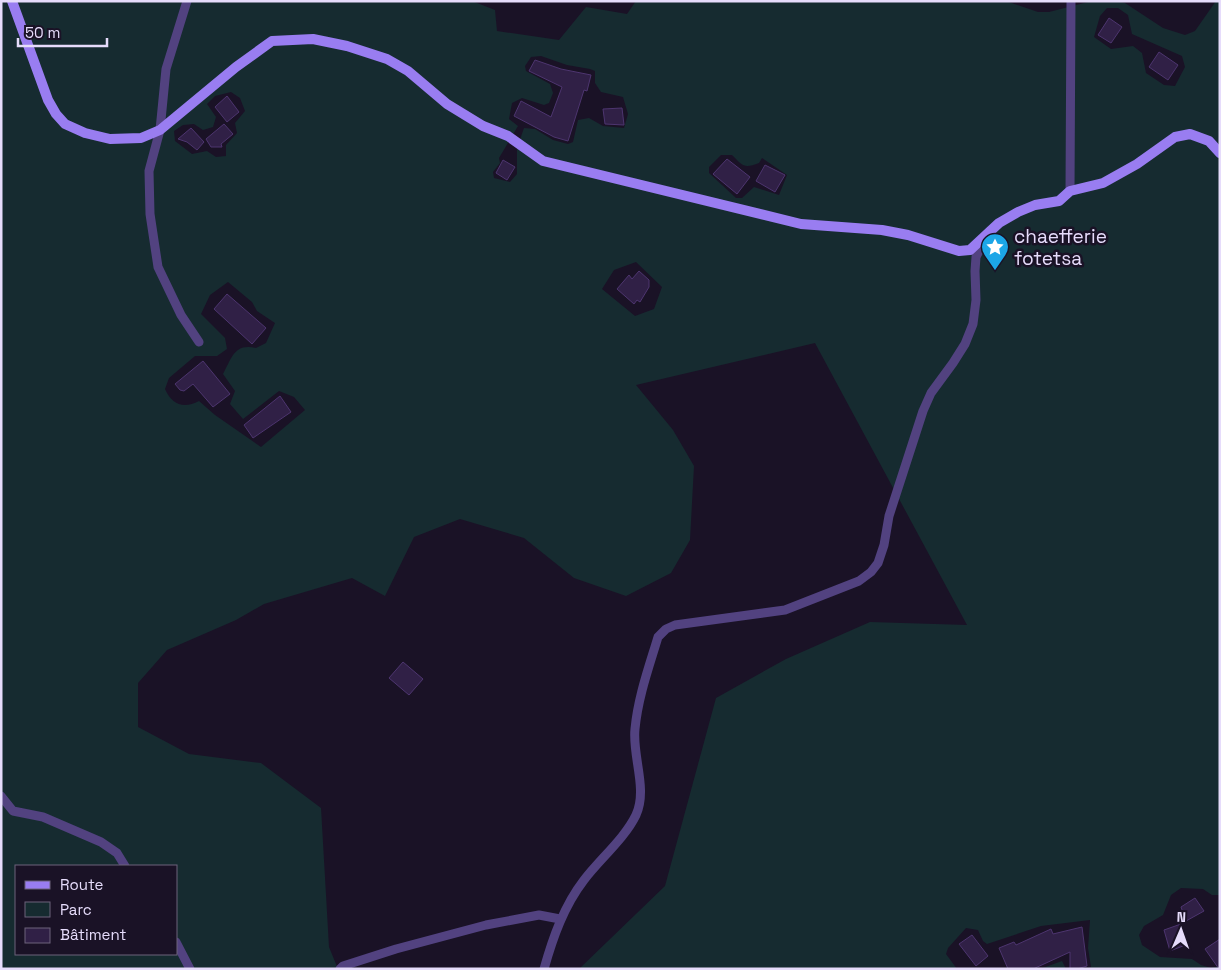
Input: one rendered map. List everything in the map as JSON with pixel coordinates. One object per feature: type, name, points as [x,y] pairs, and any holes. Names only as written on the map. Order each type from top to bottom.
[{"type":"street","points":[[12,1],[48,100],[56,114],[65,124],[85,133],[110,139],[141,138],[160,130],[236,67],[272,41],[313,39],[347,46],[387,59],[408,71],[447,104],[483,126],[508,136],[543,161],[801,224],[882,230],[908,235],[959,251],[970,250],[999,223],[1035,205],[1059,201],[1070,191],[1103,183],[1137,164],[1175,137],[1190,134],[1209,141],[1220,153]]},
{"type":"street","points":[[187,1],[166,69],[160,130],[149,171],[150,214],[158,266],[181,315],[199,342]]},
{"type":"street","points":[[1070,191],[1071,1]]},
{"type":"street","points":[[544,969],[560,919],[583,881],[627,829],[636,814],[640,802],[640,793],[634,731],[636,715],[658,637],[666,629],[676,625],[784,610],[859,581],[871,572],[878,563],[884,545],[889,516],[930,393],[953,364],[965,344],[973,324],[976,300],[976,257],[999,223]]},
{"type":"street","points":[[1,796],[13,811],[42,816],[101,842],[117,853],[124,865]]},
{"type":"street","points":[[340,969],[343,966],[396,949],[486,925],[539,915],[560,919]]},
{"type":"street","points":[[178,946],[190,969]]},
{"type":"green space","points":[[1,1],[472,1],[495,10],[497,31],[559,40],[586,7],[627,14],[636,1],[1006,1],[1038,12],[1049,12],[1092,1],[1116,1],[1125,3],[1163,28],[1185,35],[1195,31],[1216,1],[1220,1],[1220,895],[1212,895],[1203,889],[1181,888],[1171,895],[1163,915],[1144,926],[1139,935],[1142,945],[1160,957],[1192,959],[1201,965],[1211,968],[1220,966],[1220,969],[1085,969],[1091,967],[1088,948],[1090,920],[1041,926],[987,944],[983,941],[978,930],[966,928],[948,948],[946,954],[957,969],[579,969],[665,886],[716,698],[786,659],[870,622],[967,625],[815,343],[636,385],[673,430],[694,466],[690,540],[671,573],[626,596],[574,578],[524,538],[460,519],[414,537],[385,596],[352,578],[264,604],[236,620],[167,650],[138,683],[138,727],[189,754],[261,763],[321,808],[329,947],[338,969],[1,969]],"holes":[[[1107,8],[1118,8],[1128,15],[1132,34],[1182,56],[1185,67],[1175,86],[1164,85],[1146,73],[1142,53],[1133,46],[1111,49],[1094,37],[1100,16]],[[541,56],[567,65],[595,71],[595,83],[601,92],[623,97],[628,114],[624,128],[603,126],[589,118],[578,120],[573,142],[568,144],[553,140],[535,129],[524,128],[517,148],[517,174],[510,182],[494,178],[493,172],[500,163],[499,158],[518,126],[509,119],[512,103],[522,98],[544,105],[549,103],[553,93],[550,84],[526,71],[525,66],[531,57]],[[231,92],[240,98],[245,111],[235,123],[237,133],[226,145],[226,156],[216,157],[207,151],[192,154],[175,141],[174,131],[183,125],[194,124],[203,130],[213,127],[216,117],[207,104],[215,96]],[[721,155],[732,155],[741,164],[747,166],[759,163],[762,158],[787,175],[779,195],[754,187],[742,198],[736,198],[709,173],[709,167]],[[636,262],[662,287],[654,309],[635,316],[602,289],[614,270]],[[228,282],[252,302],[257,311],[275,323],[266,343],[256,348],[249,347],[238,350],[232,357],[223,374],[235,391],[230,404],[243,419],[279,391],[294,397],[305,410],[261,447],[215,415],[199,401],[188,405],[179,404],[171,399],[165,389],[169,378],[195,356],[217,356],[227,349],[225,338],[201,314],[210,295]]]},
{"type":"green space","points":[[1062,961],[1066,969],[1040,969]]},
{"type":"building","points":[[1109,18],[1122,27],[1111,43],[1098,35]]},
{"type":"building","points":[[1159,52],[1178,65],[1168,80],[1149,67]]},
{"type":"building","points":[[535,60],[561,69],[591,75],[587,91],[584,90],[568,141],[554,137],[514,116],[521,101],[551,117],[562,87],[529,71]]},
{"type":"building","points":[[227,96],[239,112],[227,122],[215,107]]},
{"type":"building","points":[[622,108],[624,125],[605,124],[603,109]]},
{"type":"building","points":[[224,124],[233,134],[221,144],[222,147],[211,147],[206,139]]},
{"type":"building","points":[[191,128],[204,142],[197,150],[187,142],[178,139]]},
{"type":"building","points":[[727,159],[750,177],[737,194],[713,174]]},
{"type":"building","points":[[503,160],[515,167],[507,180],[496,173]]},
{"type":"building","points":[[765,165],[785,175],[775,192],[756,181]]},
{"type":"building","points":[[639,271],[649,280],[649,287],[640,302],[637,300],[634,304],[617,289],[629,275],[632,279]]},
{"type":"building","points":[[227,294],[266,328],[252,344],[214,309]]},
{"type":"building","points":[[203,361],[230,394],[213,407],[193,384],[184,391],[180,390],[175,384]]},
{"type":"building","points":[[280,396],[291,412],[253,438],[244,425]]},
{"type":"building","points":[[403,662],[423,679],[409,695],[389,678]]},
{"type":"building","points":[[1195,898],[1204,911],[1186,921],[1181,907]]},
{"type":"building","points":[[1181,924],[1188,944],[1170,951],[1164,930]]},
{"type":"building","points":[[1082,927],[1087,966],[1077,969],[1070,969],[1070,952],[1033,969],[1008,969],[999,948],[1014,942],[1016,945],[1051,929],[1053,934]]},
{"type":"building","points":[[972,935],[988,956],[976,966],[959,944]]},
{"type":"building","points":[[1220,939],[1220,969],[1219,969],[1205,949]]},
{"type":"place","name":"chaefferie fotetsa","points":[[995,271]]}]
